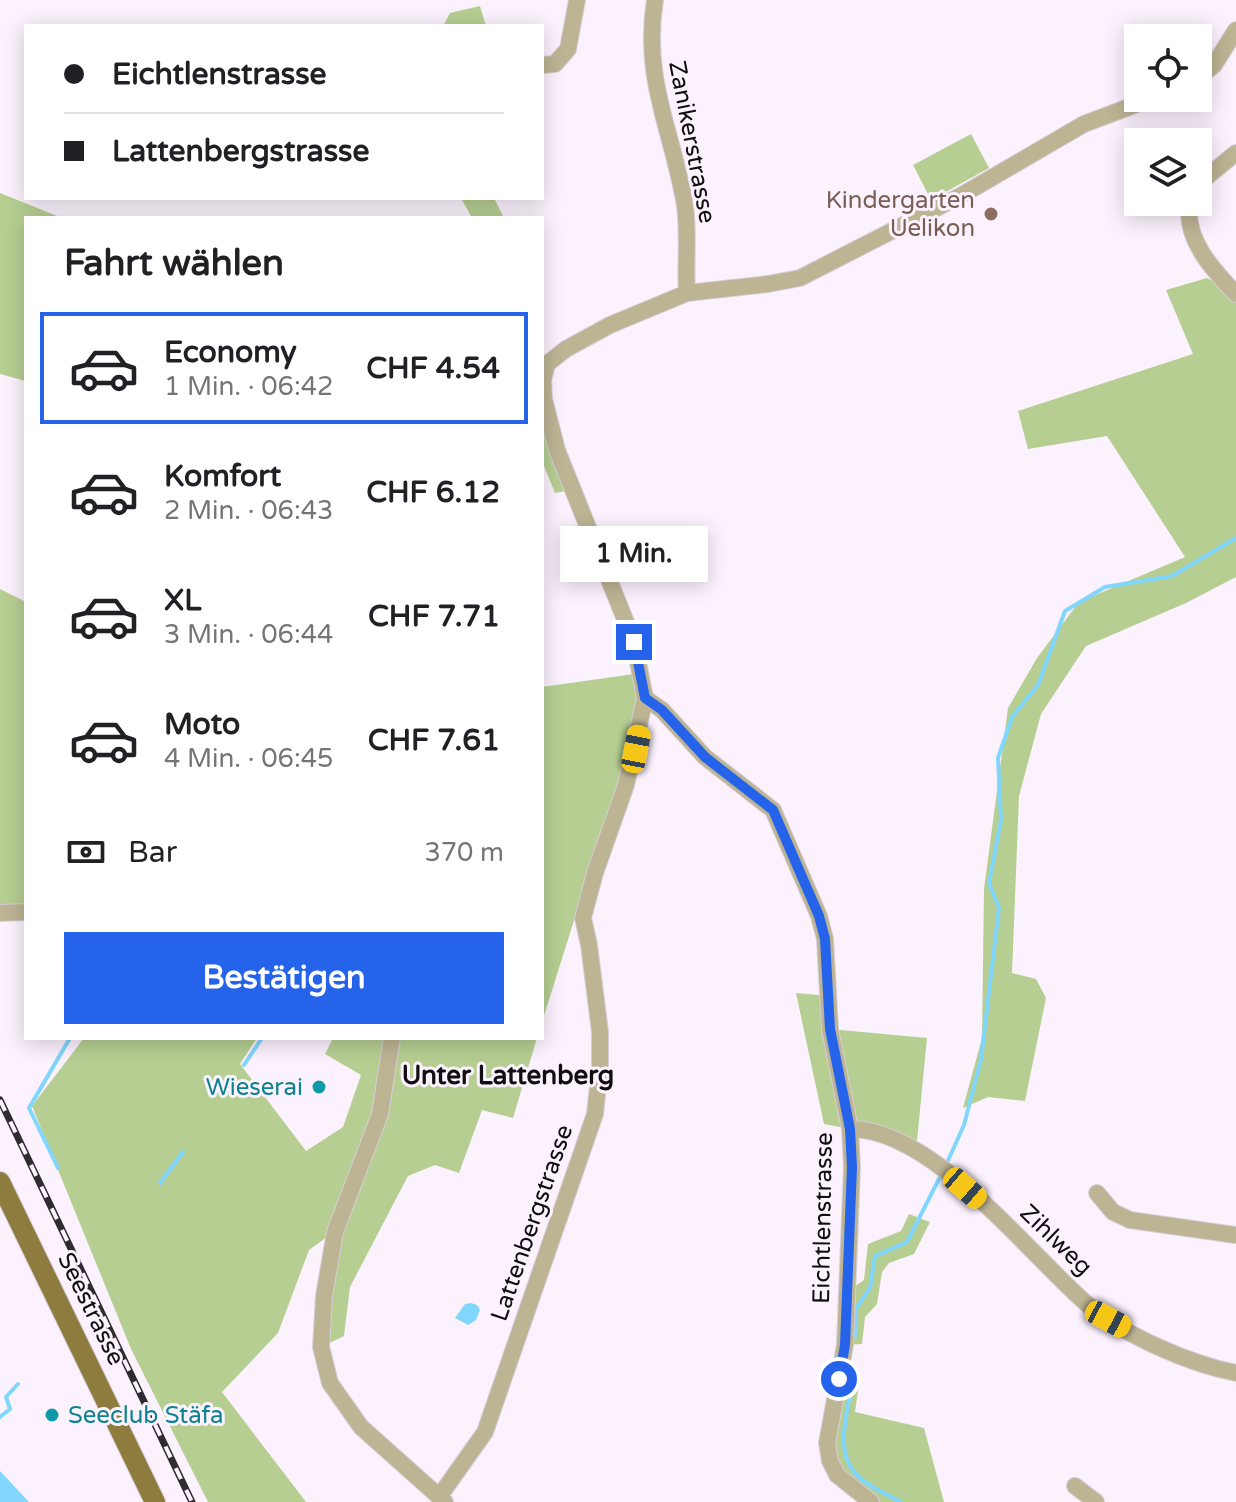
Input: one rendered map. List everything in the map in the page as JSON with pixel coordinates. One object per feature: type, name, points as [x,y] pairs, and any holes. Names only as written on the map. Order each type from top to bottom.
[{"type":"main road","name":"Seestrasse","points":[[0,1182],[155,1502]]},
{"type":"street","points":[[544,65],[555,64],[568,49],[577,0]]},
{"type":"street","name":"Zanikerstrasse","points":[[655,0],[650,48],[662,117],[685,205],[687,293]]},
{"type":"street","points":[[1212,67],[1236,30]]},
{"type":"street","points":[[687,293],[800,278],[962,195],[1084,124],[1124,109]]},
{"type":"street","points":[[1212,173],[1236,153]]},
{"type":"street","points":[[1191,216],[1191,226],[1211,268],[1236,294]]},
{"type":"street","name":"Lattenbergstrasse","points":[[544,376],[547,364],[566,349],[610,325],[687,293]]},
{"type":"street","name":"Lattenbergstrasse","points":[[392,1040],[380,1114],[335,1232],[324,1296],[321,1347],[330,1383],[361,1427],[442,1499],[485,1432],[595,1114],[600,1032],[583,918],[595,873],[626,785],[645,698],[634,642],[557,450],[544,399]]},
{"type":"street","name":"Eichtlenstrasse","points":[[645,698],[662,710],[705,757],[773,810],[819,916],[825,939],[830,1029],[850,1129],[852,1167],[845,1345],[827,1443],[830,1461],[837,1475],[871,1502]]},
{"type":"street","points":[[0,913],[24,912]]},
{"type":"street","name":"Zihlweg","points":[[850,1129],[869,1131],[930,1158],[1014,1231],[1087,1304],[1108,1319],[1179,1356],[1236,1373]]},
{"type":"street","points":[[1097,1193],[1113,1212],[1130,1220],[1236,1235]]},
{"type":"street","points":[[1075,1486],[1096,1502]]},
{"type":"green space","points":[[480,6],[485,24],[444,24],[450,13]]},
{"type":"green space","points":[[971,134],[989,168],[931,200],[913,165]]},
{"type":"green space","points":[[0,193],[57,216],[24,216],[24,380],[0,374]]},
{"type":"green space","points":[[462,200],[495,200],[503,216],[471,216]]},
{"type":"green space","points":[[1207,278],[1236,294],[1236,577],[1186,603],[1086,646],[1041,714],[1019,796],[1012,973],[1036,979],[1046,998],[1025,1101],[988,1097],[963,1108],[982,1038],[984,889],[1008,708],[1037,658],[1079,602],[1185,557],[1107,436],[1028,449],[1018,411],[1193,354],[1166,290]]},
{"type":"green space","points":[[544,384],[572,490],[555,493],[544,466]]},
{"type":"green space","points":[[0,589],[24,601],[24,912],[0,913]]},
{"type":"green space","points":[[641,673],[624,762],[544,1016],[544,687]]},
{"type":"green space","points":[[796,993],[830,996],[830,1029],[927,1038],[916,1151],[850,1129],[824,1124]]},
{"type":"green space","points":[[82,1040],[256,1040],[240,1064],[306,1151],[343,1127],[361,1075],[325,1054],[332,1040],[536,1040],[513,1118],[482,1110],[459,1173],[435,1165],[408,1176],[350,1287],[344,1336],[321,1347],[334,1232],[309,1250],[278,1333],[222,1392],[306,1502],[208,1502],[131,1349],[32,1106]]},
{"type":"green space","points":[[909,1214],[930,1222],[914,1254],[889,1263],[882,1272],[877,1304],[865,1317],[862,1344],[845,1345],[847,1292],[864,1280],[868,1244],[901,1231]]},
{"type":"green space","points":[[839,1379],[859,1384],[855,1412],[924,1428],[944,1502],[871,1502],[830,1461]]},
{"type":"water","points":[[471,1303],[480,1310],[476,1320],[468,1325],[455,1318],[465,1304]]},
{"type":"water","points":[[0,1471],[29,1502],[0,1502]]},
{"type":"waterway","points":[[946,1165],[964,1125],[981,1059],[999,908],[989,883],[1001,820],[998,758],[1012,717],[1038,685],[1065,611],[1105,587],[1172,576],[1236,538]]},
{"type":"waterway","points":[[58,1168],[29,1108],[69,1040]]},
{"type":"waterway","points":[[244,1065],[261,1040]]},
{"type":"waterway","points":[[160,1183],[183,1152]]},
{"type":"waterway","points":[[856,1336],[855,1310],[870,1288],[875,1256],[907,1242],[942,1173]]},
{"type":"waterway","points":[[852,1383],[844,1431],[850,1465],[867,1483],[901,1502]]},
{"type":"waterway","points":[[0,1417],[10,1409],[6,1397],[18,1384]]},
{"type":"railway","points":[[0,1100],[192,1502]]},
{"type":"place","name":"Kindergarten Uelikon","points":[[991,214]]},
{"type":"place","name":"Wieserai","points":[[319,1087]]},
{"type":"place","name":"Seeclub Stäfa","points":[[52,1415]]},
{"type":"district","name":"Unter Lattenberg","points":[[508,1075]]},
{"type":"route","points":[[634,642],[645,698],[662,710],[705,757],[773,810],[819,916],[825,939],[830,1029],[850,1129],[852,1167],[845,1345],[839,1379]]}]
